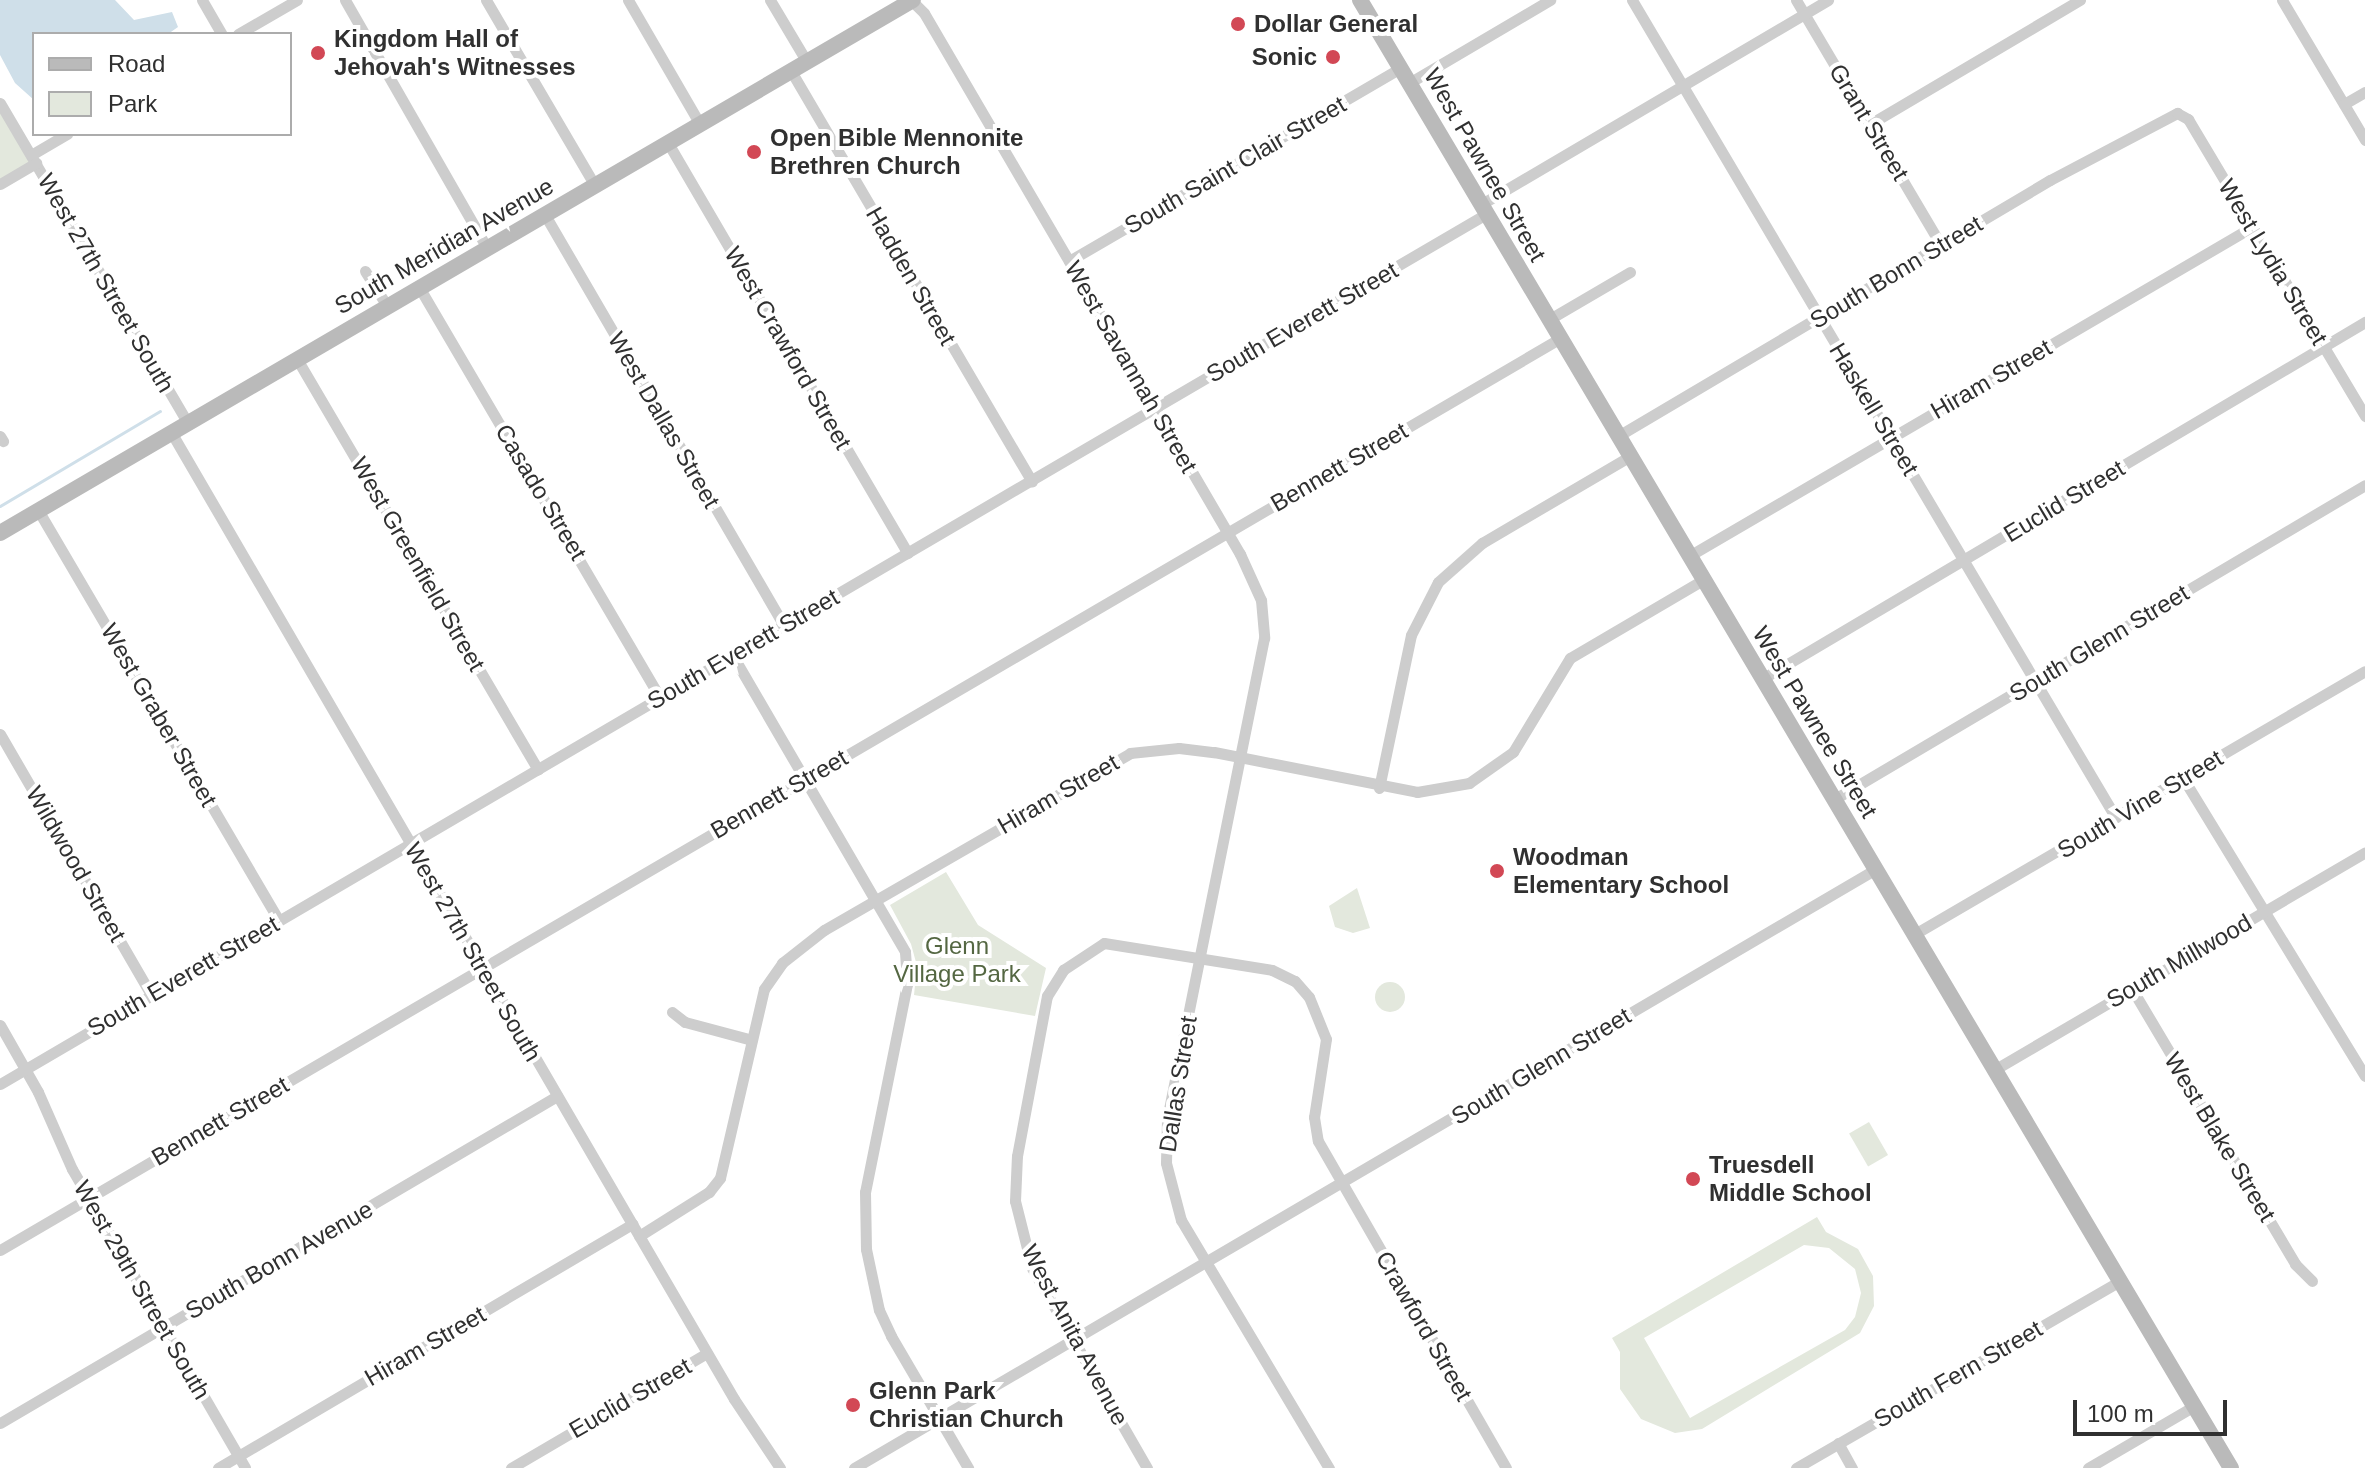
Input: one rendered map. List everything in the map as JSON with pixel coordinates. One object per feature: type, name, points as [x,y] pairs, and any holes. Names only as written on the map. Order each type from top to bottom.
[{"type":"main road","name":"South Meridian Avenue","points":[[0,533],[912,0]]},
{"type":"main road","name":"West Pawnee Street","points":[[1360,0],[2231,1468]]},
{"type":"street","points":[[202,0],[221,32]]},
{"type":"street","points":[[241,32],[297,0]]},
{"type":"street","points":[[345,0],[487,248]]},
{"type":"street","points":[[486,0],[595,186]]},
{"type":"street","points":[[628,0],[700,124]]},
{"type":"street","points":[[770,0],[807,62]]},
{"type":"street","name":"West Savannah Street","points":[[912,0],[924,13],[1252,575],[1264,627],[1240,759]]},
{"type":"street","name":"South Saint Clair Street","points":[[1069,261],[1405,75],[1550,0]]},
{"type":"street","name":"Haskell Street","points":[[1632,0],[2116,818]]},
{"type":"street","name":"Grant Street","points":[[1796,0],[1941,245]]},
{"type":"street","name":"South Everett Street","points":[[0,1084],[1032,481],[1828,0]]},
{"type":"street","points":[[1870,124],[2080,0]]},
{"type":"street","points":[[2282,0],[2365,140]]},
{"type":"street","name":"Hadden Street","points":[[791,71],[1032,481]]},
{"type":"street","points":[[2344,104],[2365,92]]},
{"type":"street","name":"West 27th Street South","points":[[0,103],[188,423]]},
{"type":"street","name":"South Bonn Street","points":[[1618,436],[1941,245],[2166,115],[2177,113]]},
{"type":"street","name":"West Lydia Street","points":[[2177,113],[2188,119],[2365,416]]},
{"type":"street","points":[[0,184],[64,136]]},
{"type":"street","name":"West Crawford Street","points":[[668,143],[908,553]]},
{"type":"street","name":"West Dallas Street","points":[[545,215],[784,625]]},
{"type":"street","name":"Hiram Street","points":[[1689,556],[2252,227]]},
{"type":"street","points":[[365,271],[387,306]]},
{"type":"street","points":[[1548,320],[1630,272]]},
{"type":"street","name":"Casado Street","points":[[419,287],[660,697]]},
{"type":"street","name":"Euclid Street","points":[[1762,679],[2365,322]]},
{"type":"street","name":"Bennett Street","points":[[0,1250],[1559,339]]},
{"type":"street","name":"West Greenfield Street","points":[[297,359],[538,769]]},
{"type":"street","name":"West 27th Street South","points":[[171,432],[707,1353],[780,1468]]},
{"type":"street","points":[[1379,788],[1411,635],[1438,582],[1482,543],[1630,456]]},
{"type":"street","name":"South Glenn Street","points":[[1833,800],[2365,485]]},
{"type":"street","name":"West Graber Street","points":[[38,510],[279,920]]},
{"type":"street","name":"Hiram Street","points":[[639,1236],[709,1192],[720,1178],[764,989],[782,963],[875,900],[1130,753],[1179,748],[1379,788],[1430,793],[1483,777],[1513,752],[1570,658],[1703,580]]},
{"type":"street","points":[[733,656],[905,952],[907,984],[865,1192],[866,1249],[879,1310],[968,1468]]},
{"type":"street","name":"South Vine Street","points":[[1913,935],[2365,671]]},
{"type":"street","name":"Wildwood Street","points":[[0,734],[151,994]]},
{"type":"street","name":"Dallas Street","points":[[1240,759],[1165,1148],[1175,1205],[1206,1263],[1329,1468]]},
{"type":"street","points":[[2183,778],[2365,1076]]},
{"type":"street","name":"South Millwood","points":[[1994,1070],[2365,852]]},
{"type":"street","name":"South Glenn Street","points":[[938,1419],[1874,870]]},
{"type":"street","name":"West Anita Avenue","points":[[1147,1468],[1032,1268],[1015,1201],[1017,1156],[1047,996],[1063,970],[1104,943],[1201,956]]},
{"type":"street","points":[[1201,956],[1272,970],[1295,981],[1309,997],[1326,1039],[1315,1129],[1341,1184]]},
{"type":"street","name":"West Blake Street","points":[[2132,989],[2295,1264],[2312,1281]]},
{"type":"street","points":[[672,1012],[685,1022],[752,1040]]},
{"type":"street","name":"West 29th Street South","points":[[0,1025],[26,1069],[89,1198],[245,1468]]},
{"type":"street","name":"South Bonn Avenue","points":[[0,1423],[557,1096]]},
{"type":"street","name":"Crawford Street","points":[[1341,1184],[1506,1468]]},
{"type":"street","name":"Hiram Street","points":[[218,1468],[632,1224]]},
{"type":"street","name":"South Fern Street","points":[[1796,1468],[2120,1281]]},
{"type":"street","name":"Euclid Street","points":[[511,1468],[707,1353]]},
{"type":"street","points":[[2088,1468],[2194,1406]]},
{"type":"street","points":[[854,1468],[938,1419]]},
{"type":"street","points":[[1838,1443],[1852,1468]]},
{"type":"green space","points":[[0,103],[36,163],[0,184]]},
{"type":"green space","name":"Glenn Village Park","points":[[946,872],[978,925],[1046,968],[1035,1016],[914,995],[917,966],[911,944],[890,905]]},
{"type":"green space","points":[[1357,888],[1370,928],[1353,933],[1335,927],[1329,906]]},
{"type":"green space","points":[[1390,982],[1400,987],[1405,997],[1400,1007],[1390,1012],[1380,1007],[1375,997],[1380,987]]},
{"type":"green space","points":[[1869,1122],[1888,1155],[1868,1166],[1849,1134]]},
{"type":"green space","points":[[1817,1217],[1826,1232],[1858,1249],[1873,1276],[1874,1306],[1860,1333],[1702,1429],[1675,1433],[1641,1419],[1620,1389],[1620,1352],[1612,1338]],"holes":[[[1804,1245],[1829,1248],[1855,1269],[1861,1293],[1855,1317],[1845,1330],[1690,1418],[1644,1338]]]},
{"type":"shaded area","points":[[0,0],[115,0],[134,20],[172,12],[178,27],[171,32],[32,32],[32,98],[15,83],[0,55]]},
{"type":"waterway","points":[[0,506],[160,411]]},
{"type":"place","name":"Dollar General","points":[[1238,24]]},
{"type":"place","name":"Kingdom Hall of Jehovah's Witnesses","points":[[318,53]]},
{"type":"place","name":"Sonic","points":[[1333,57]]},
{"type":"place","name":"Open Bible Mennonite Brethren Church","points":[[754,152]]},
{"type":"place","name":"Woodman Elementary School","points":[[1497,871]]},
{"type":"place","name":"Truesdell Middle School","points":[[1693,1179]]},
{"type":"place","name":"Glenn Park Christian Church","points":[[853,1405]]}]
